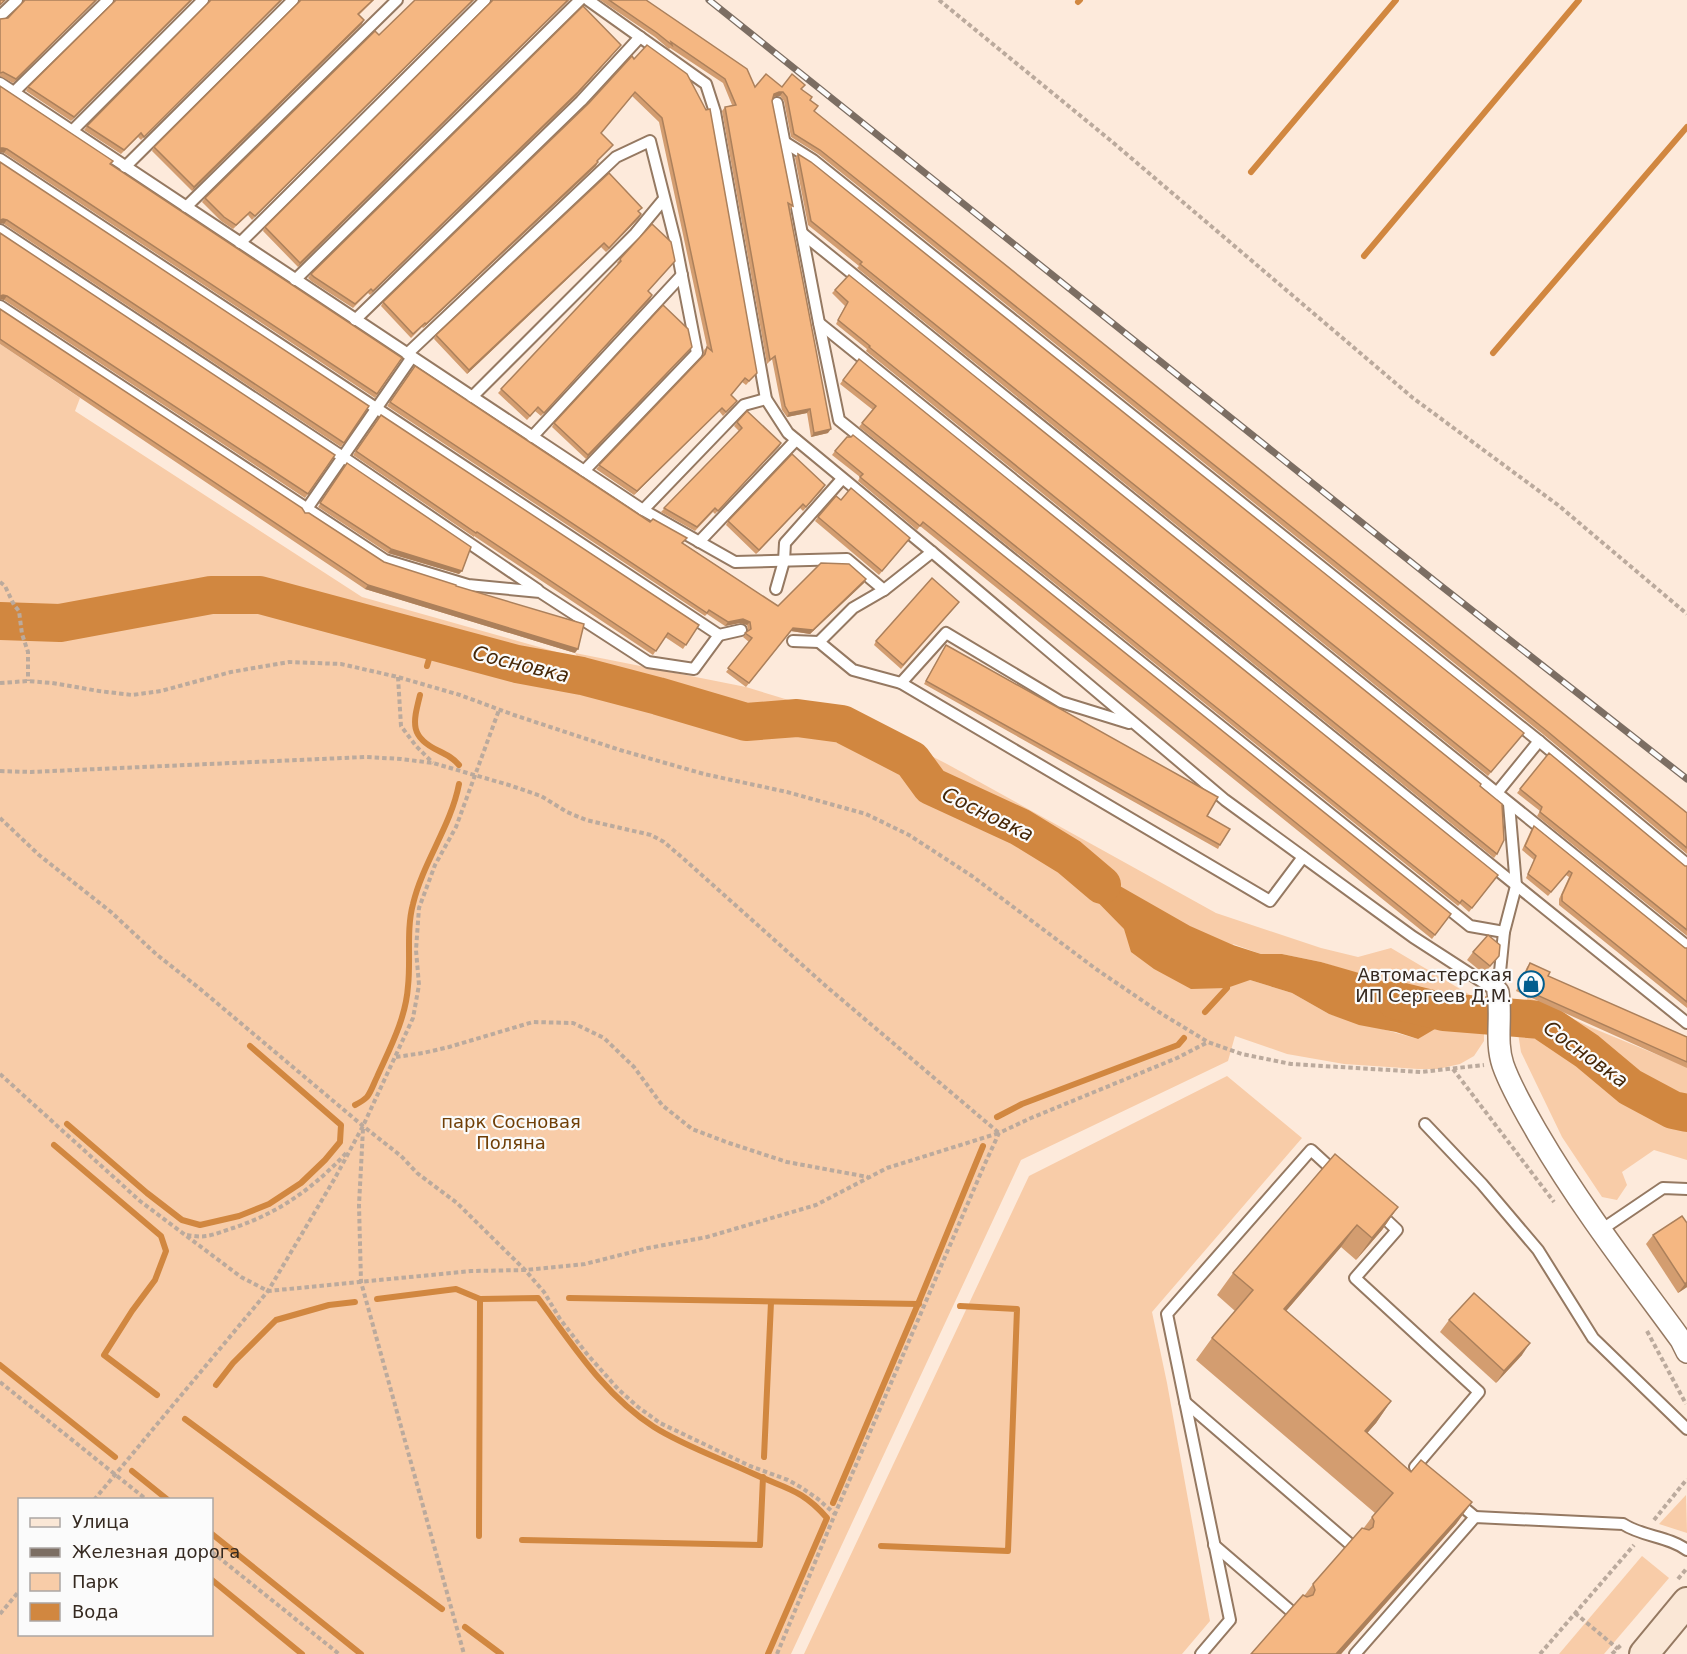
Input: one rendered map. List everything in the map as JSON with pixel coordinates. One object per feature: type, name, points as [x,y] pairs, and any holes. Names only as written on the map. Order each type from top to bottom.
[{"type":"main road","points":[[1631,1651],[1678,1632],[1681,1593]]},
{"type":"street","points":[[1499,998],[1502,1064],[1525,1111],[1555,1163],[1601,1230],[1685,1342]]},
{"type":"lane","points":[[0,16],[17,0]]},
{"type":"lane","points":[[14,92],[108,0]]},
{"type":"lane","points":[[72,131],[203,0]]},
{"type":"lane","points":[[125,166],[293,0]]},
{"type":"lane","points":[[186,207],[397,0]]},
{"type":"lane","points":[[240,243],[485,0]]},
{"type":"lane","points":[[296,280],[580,0]]},
{"type":"lane","points":[[588,0],[706,84],[715,112],[766,399],[788,433],[1225,800],[1499,998]]},
{"type":"lane","points":[[356,320],[581,101],[640,37]]},
{"type":"lane","points":[[0,83],[643,510],[735,562],[847,559],[884,590]]},
{"type":"lane","points":[[777,103],[839,420],[1470,926],[1504,932]]},
{"type":"lane","points":[[306,510],[410,356],[616,157],[650,141],[682,275],[697,353],[584,471]]},
{"type":"lane","points":[[786,143],[822,167],[1539,741],[1687,864]]},
{"type":"lane","points":[[0,159],[719,635]]},
{"type":"lane","points":[[472,397],[635,234],[664,199]]},
{"type":"lane","points":[[0,230],[648,662],[694,669],[719,635],[741,630]]},
{"type":"lane","points":[[802,234],[1687,946]]},
{"type":"lane","points":[[532,436],[682,275]]},
{"type":"lane","points":[[0,306],[385,560],[468,585],[540,592]]},
{"type":"lane","points":[[819,323],[1687,1023]]},
{"type":"lane","points":[[643,510],[744,405],[766,399]]},
{"type":"lane","points":[[699,542],[796,441]]},
{"type":"lane","points":[[776,589],[784,561],[785,543],[842,479]]},
{"type":"lane","points":[[819,642],[853,608],[884,590],[932,552]]},
{"type":"lane","points":[[901,684],[946,633],[1061,702],[1135,724]]},
{"type":"lane","points":[[793,641],[819,642],[853,670],[901,684],[1270,901],[1303,857]]},
{"type":"lane","points":[[1496,794],[1539,741]]},
{"type":"lane","points":[[1499,998],[1504,932],[1516,886],[1509,804]]},
{"type":"lane","points":[[1425,1124],[1482,1184],[1538,1250],[1593,1338],[1687,1429]]},
{"type":"lane","points":[[1201,1654],[1230,1620],[1167,1314],[1311,1150],[1345,1182]]},
{"type":"lane","points":[[1601,1230],[1664,1188],[1687,1189]]},
{"type":"lane","points":[[1371,1206],[1397,1230],[1355,1278],[1479,1392],[1415,1467],[1432,1481]]},
{"type":"lane","points":[[1185,1401],[1351,1545]]},
{"type":"lane","points":[[1449,1496],[1475,1517],[1623,1524],[1634,1531],[1677,1543],[1687,1550]]},
{"type":"lane","points":[[1355,1654],[1475,1517]]},
{"type":"lane","points":[[1214,1545],[1292,1612]]},
{"type":"path","points":[[939,0],[1119,148],[1413,398],[1557,505],[1687,614]]},
{"type":"path","points":[[0,582],[5,586],[19,611],[22,634],[28,652],[28,681]]},
{"type":"path","points":[[0,683],[28,681],[52,683],[99,692],[132,695],[161,691],[231,672],[288,662],[341,664],[398,677],[460,695],[620,750],[866,814],[909,835],[963,870],[1096,969],[1162,1014],[1208,1042],[1242,1054],[1291,1064],[1421,1072],[1502,1064]]},
{"type":"path","points":[[398,677],[401,726],[433,763]]},
{"type":"path","points":[[96,1498],[268,1291],[363,1126],[413,1018],[418,985],[416,950],[419,908],[435,865],[456,827],[499,710]]},
{"type":"path","points":[[0,771],[31,772],[365,757],[433,763],[541,796],[567,812],[586,820],[651,835],[664,842],[827,987],[999,1133]]},
{"type":"path","points":[[0,818],[39,855],[111,912],[156,954],[401,1156],[417,1173],[457,1203],[525,1270],[544,1292],[560,1319],[587,1354],[618,1389],[638,1407],[660,1423],[750,1466],[788,1480],[818,1499],[836,1514]]},
{"type":"path","points":[[396,1057],[449,1047],[533,1022],[573,1023],[604,1038],[634,1067],[662,1105],[692,1129],[787,1162],[868,1177]]},
{"type":"path","points":[[0,1074],[140,1201],[241,1277],[268,1291],[471,1271],[525,1270],[585,1264],[746,1226],[816,1205],[886,1168],[999,1133],[1177,1058],[1208,1042]]},
{"type":"path","points":[[363,1126],[359,1205],[361,1282],[464,1654]]},
{"type":"path","points":[[777,1654],[999,1133]]},
{"type":"path","points":[[186,1235],[207,1236],[274,1212],[307,1190],[333,1168],[352,1146]]},
{"type":"path","points":[[0,1382],[145,1498]]},
{"type":"path","points":[[1540,1654],[1687,1479]]},
{"type":"path","points":[[213,1552],[339,1654]]},
{"type":"path","points":[[1681,1593],[1687,1568]]},
{"type":"path","points":[[0,1614],[18,1592]]},
{"type":"path","points":[[1575,1613],[1631,1651]]},
{"type":"green space","name":"парк Сосновая Поляна","points":[[0,344],[80,398],[75,411],[362,597],[578,658],[575,653],[746,687],[855,717],[947,764],[1216,913],[1321,948],[1358,957],[1391,948],[1477,999],[1484,1008],[1484,1041],[1474,1056],[1460,1064],[1438,1069],[1344,1064],[1287,1054],[1235,1036],[1228,1061],[1021,1160],[791,1654],[0,1654]],"holes":[[[1233,944],[1261,954],[1282,954],[1321,962],[1428,997],[1418,1039],[1329,1014],[1292,993],[1250,980]]]},
{"type":"green space","points":[[1528,997],[1590,1027],[1687,1067],[1687,1160],[1654,1150],[1622,1172],[1627,1185],[1617,1200],[1602,1197],[1562,1137],[1521,1052],[1517,1027]]},
{"type":"green space","points":[[1227,1076],[1302,1138],[1152,1312],[1210,1621],[1182,1654],[804,1654],[1029,1176]]},
{"type":"green space","points":[[1686,1495],[1687,1533],[1659,1524]]},
{"type":"green space","points":[[1642,1556],[1669,1578],[1604,1654],[1559,1654]]},
{"type":"water","points":[[1062,853],[1190,926],[1233,945],[1261,954],[1282,954],[1321,962],[1428,997],[1444,1012],[1440,1026],[1418,1039],[1359,1025],[1329,1014],[1292,993],[1250,980],[1227,988],[1191,989],[1154,969],[1131,952],[1124,929],[1077,881]]},
{"type":"building","points":[[25,0],[96,0],[16,79],[3,72],[0,73],[0,19],[8,18]]},
{"type":"building","points":[[116,0],[191,0],[74,117],[28,87]]},
{"type":"building","points":[[211,0],[281,0],[144,137],[141,133],[124,150],[87,126]]},
{"type":"building","points":[[301,0],[373,0],[358,14],[364,20],[194,187],[154,147]]},
{"type":"building","points":[[415,0],[473,0],[255,216],[250,212],[236,225],[224,217],[205,198],[375,31],[379,35]]},
{"type":"building","points":[[493,0],[568,0],[300,263],[265,227]]},
{"type":"building","points":[[609,0],[646,0],[747,69],[755,87],[766,74],[782,87],[792,74],[805,85],[801,89],[812,97],[810,100],[818,106],[814,111],[1687,813],[1687,848],[1547,731],[820,150],[794,134],[787,97],[783,92],[779,92],[774,94],[772,101],[793,206],[788,203],[831,429],[814,433],[810,409],[789,413],[785,406],[775,356],[770,360],[725,107],[736,105],[725,79]]},
{"type":"building","points":[[583,6],[621,45],[578,92],[373,291],[371,289],[355,304],[311,274]]},
{"type":"building","points":[[647,45],[687,74],[706,110],[710,109],[757,373],[749,381],[745,378],[731,395],[737,401],[726,412],[722,408],[637,491],[599,465],[705,354],[707,347],[712,351],[662,118],[635,92],[601,133],[613,145],[598,162],[426,324],[413,334],[383,302],[589,103],[632,56],[634,59]]},
{"type":"building","points":[[0,86],[113,161],[110,164],[402,358],[377,394],[7,149],[0,148]]},
{"type":"building","points":[[798,154],[811,162],[1524,733],[1491,772],[860,264],[862,262],[811,221]]},
{"type":"building","points":[[0,162],[369,406],[344,443],[7,220],[0,220]]},
{"type":"building","points":[[609,173],[642,208],[638,211],[641,214],[609,248],[604,243],[469,370],[436,335]]},
{"type":"building","points":[[652,224],[671,242],[675,261],[648,291],[652,295],[544,413],[538,407],[530,416],[501,389],[621,261],[620,259]]},
{"type":"building","points":[[0,233],[335,455],[308,494],[7,296],[0,296]]},
{"type":"building","points":[[849,275],[1481,784],[1480,786],[1502,804],[1504,840],[1497,854],[838,320],[848,302],[835,290]]},
{"type":"building","points":[[663,305],[688,329],[692,347],[588,455],[554,423]]},
{"type":"building","points":[[0,309],[302,508],[305,513],[309,513],[384,562],[584,624],[578,649],[368,585],[0,339]]},
{"type":"building","points":[[859,359],[1498,875],[1472,908],[1462,900],[1460,903],[862,423],[876,406],[843,380]]},
{"type":"building","points":[[415,366],[650,522],[653,519],[687,538],[682,543],[778,606],[821,563],[849,564],[866,579],[813,630],[793,628],[749,683],[728,668],[752,638],[745,633],[751,629],[750,622],[743,619],[728,622],[709,610],[707,613],[390,402]]},
{"type":"building","points":[[747,411],[781,443],[718,511],[715,508],[697,527],[664,508],[742,428],[737,422]]},
{"type":"building","points":[[381,415],[699,625],[686,645],[668,633],[656,651],[356,451]]},
{"type":"building","points":[[853,435],[1451,914],[1435,935],[923,522],[920,526],[860,477],[863,474],[835,451],[847,437]]},
{"type":"building","points":[[792,454],[825,485],[806,507],[803,504],[759,550],[728,521]]},
{"type":"building","points":[[347,463],[471,547],[462,571],[391,549],[320,503]]},
{"type":"building","points":[[851,488],[910,538],[882,571],[818,517],[836,496],[841,500]]},
{"type":"building","points":[[932,578],[959,602],[903,665],[876,641]]},
{"type":"building","points":[[946,645],[1218,797],[1207,816],[1230,829],[1220,845],[926,681]]},
{"type":"building","points":[[1549,753],[1687,866],[1687,930],[1540,812],[1542,807],[1520,789]]},
{"type":"building","points":[[1534,826],[1687,948],[1687,1002],[1562,901],[1562,895],[1572,873],[1569,871],[1551,892],[1528,874],[1536,856],[1525,846]]},
{"type":"building","points":[[1488,935],[1500,945],[1499,956],[1490,966],[1473,952]]},
{"type":"building","points":[[1530,963],[1550,972],[1548,976],[1687,1037],[1687,1062],[1519,987]]},
{"type":"building","points":[[1335,1154],[1398,1207],[1372,1238],[1357,1225],[1284,1309],[1391,1401],[1365,1431],[1411,1472],[1421,1460],[1472,1502],[1336,1654],[1251,1654],[1303,1595],[1307,1597],[1313,1595],[1315,1590],[1313,1584],[1362,1528],[1369,1530],[1373,1527],[1372,1517],[1393,1493],[1212,1338],[1253,1290],[1233,1273]]},
{"type":"building","points":[[1682,1216],[1687,1223],[1687,1282],[1685,1284],[1653,1235]]},
{"type":"building","points":[[1474,1293],[1530,1343],[1504,1371],[1449,1320]]},
{"type":"waterway","points":[[1251,172],[1396,0]]},
{"type":"waterway","points":[[1364,256],[1579,0]]},
{"type":"waterway","points":[[1493,353],[1687,127]]},
{"type":"waterway","name":"Сосновка","points":[[0,621],[60,623],[211,595],[260,595],[517,664],[582,676],[746,722],[797,718],[842,724],[912,760],[931,786],[1020,827],[1069,857],[1102,885]]},
{"type":"waterway","points":[[427,666],[434,642]]},
{"type":"waterway","points":[[420,695],[415,721],[418,735],[429,746],[450,757],[459,765]]},
{"type":"waterway","points":[[355,1105],[370,1093],[401,1021],[407,998],[413,904],[423,873],[450,815],[459,784]]},
{"type":"waterway","points":[[1205,1012],[1227,988]]},
{"type":"waterway","name":"Сосновка","points":[[1395,1000],[1444,1012],[1541,1020],[1587,1051],[1630,1087],[1673,1110],[1687,1113]]},
{"type":"waterway","points":[[997,1117],[1022,1104],[1178,1045],[1184,1038]]},
{"type":"waterway","points":[[67,1124],[182,1220],[200,1225],[239,1216],[269,1204],[301,1183],[325,1160],[340,1142],[341,1125],[250,1046]]},
{"type":"waterway","points":[[54,1145],[161,1236],[166,1251],[155,1280],[104,1355],[157,1395]]},
{"type":"waterway","points":[[833,1503],[983,1146]]},
{"type":"waterway","points":[[377,1299],[456,1289],[480,1299],[538,1298],[590,1368],[636,1414],[678,1440],[793,1491],[818,1508],[827,1518],[768,1654]]},
{"type":"waterway","points":[[569,1298],[919,1304]]},
{"type":"waterway","points":[[479,1536],[480,1299]]},
{"type":"waterway","points":[[216,1385],[233,1363],[276,1320],[329,1305],[355,1302]]},
{"type":"waterway","points":[[764,1457],[771,1302]]},
{"type":"waterway","points":[[881,1546],[1008,1551],[1017,1309],[960,1306]]},
{"type":"waterway","points":[[0,1365],[115,1457]]},
{"type":"waterway","points":[[185,1419],[442,1609]]},
{"type":"waterway","points":[[132,1471],[166,1498]]},
{"type":"waterway","points":[[522,1540],[760,1545],[763,1477]]},
{"type":"waterway","points":[[213,1535],[361,1654]]},
{"type":"waterway","points":[[213,1581],[302,1654]]},
{"type":"waterway","points":[[465,1627],[501,1654]]},
{"type":"railway","points":[[709,0],[1436,582],[1687,779]]},
{"type":"place","name":"Автомастерская ИП Сергеев Д.М.","points":[[1531,984]]}]
